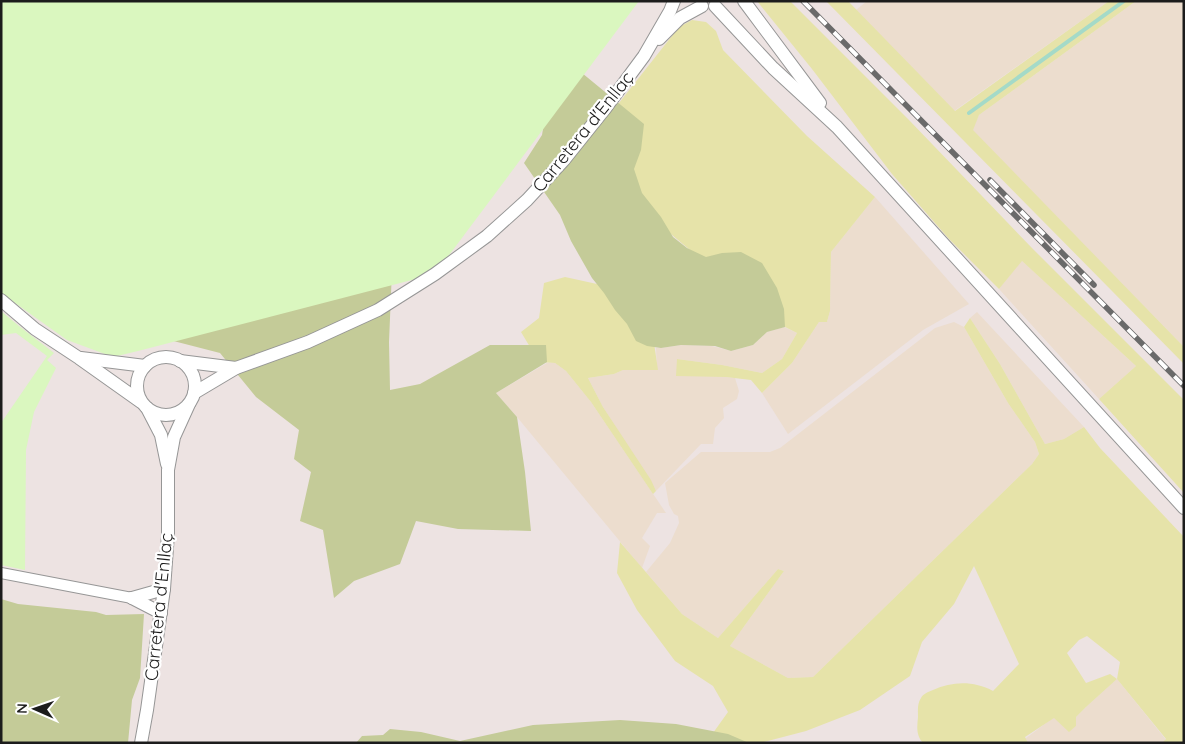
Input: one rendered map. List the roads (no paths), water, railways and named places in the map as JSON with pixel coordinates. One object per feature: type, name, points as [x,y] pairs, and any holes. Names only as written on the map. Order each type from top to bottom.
[{"type":"street","points":[[644,56],[674,1]]},
{"type":"street","points":[[744,1],[838,127],[1184,508]]},
{"type":"street","points":[[644,56],[680,18],[697,4],[719,3],[773,68],[838,127]]},
{"type":"street","name":"Carretera d'Enllaç","points":[[141,743],[148,710],[164,589],[168,534],[168,470],[174,437],[191,399],[236,368],[308,342],[378,310],[436,274],[486,236],[527,200],[564,160],[644,56]]},
{"type":"street","points":[[1,300],[35,329],[79,358],[156,414],[174,414],[183,410],[191,399],[195,383],[193,375],[180,361],[171,358],[161,358],[152,361],[139,374],[137,384],[138,394],[144,405]]},
{"type":"street","points":[[79,358],[145,366]]},
{"type":"street","name":"Carretera d'Enllaç","points":[[180,361],[236,368]]},
{"type":"street","name":"Carretera d'Enllaç","points":[[144,405],[161,436],[168,470]]},
{"type":"street","points":[[1,573],[132,598],[161,613]]},
{"type":"street","points":[[132,598],[164,589]]},
{"type":"waterway","points":[[969,113],[1124,1]]},
{"type":"railway","points":[[803,1],[1184,386]]},
{"type":"railway","points":[[990,180],[1094,285]]}]
